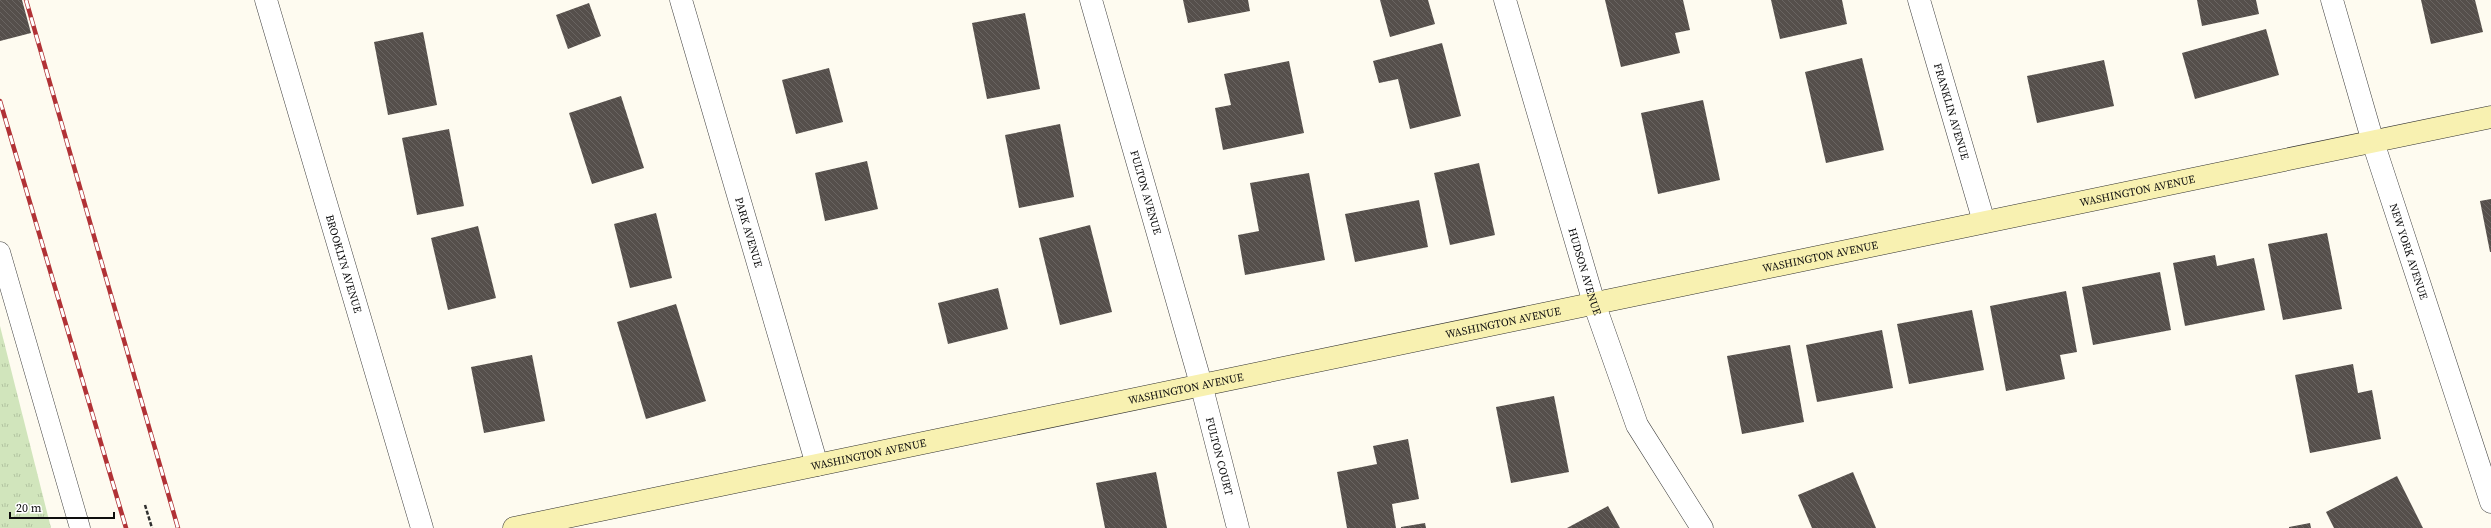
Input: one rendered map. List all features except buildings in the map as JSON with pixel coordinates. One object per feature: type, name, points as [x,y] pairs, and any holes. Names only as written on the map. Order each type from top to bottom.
[{"type":"street","name":"BROOKLYN AVENUE","points":[[266,0],[422,528]]},
{"type":"street","name":"PARK AVENUE","points":[[681,0],[817,465]]},
{"type":"street","name":"FULTON AVENUE","points":[[1091,0],[1201,384]]},
{"type":"street","name":"HUDSON AVENUE","points":[[1505,0],[1594,303],[1637,425],[1702,528]]},
{"type":"street","name":"FRANKLIN AVENUE","points":[[1919,0],[1984,222]]},
{"type":"street","name":"NEW YORK AVENUE","points":[[2332,0],[2374,142],[2491,502]]},
{"type":"street","name":"WASHINGTON AVENUE","points":[[514,528],[2491,117]]},
{"type":"street","name":"FULTON COURT","points":[[1201,384],[1238,528]]},
{"type":"lane","points":[[0,252],[80,528]]},
{"type":"path","points":[[145,505],[152,528]]},
{"type":"green space","points":[[0,326],[51,528],[0,528]]},
{"type":"railway","points":[[26,0],[178,528]]},
{"type":"railway","points":[[0,101],[126,528]]}]
